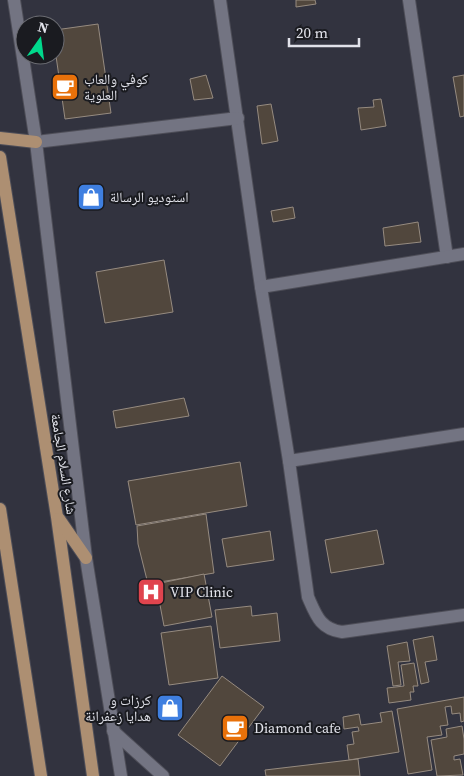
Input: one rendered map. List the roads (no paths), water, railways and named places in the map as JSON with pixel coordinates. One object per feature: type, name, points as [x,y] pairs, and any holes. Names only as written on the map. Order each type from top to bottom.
[{"type":"main road","points":[[0,138],[36,142]]},
{"type":"main road","name":"شارع السلام الجامعة","points":[[0,157],[57,517],[93,776]]},
{"type":"main road","points":[[0,509],[41,776]]},
{"type":"main road","points":[[57,517],[86,558]]},
{"type":"street","points":[[14,0],[36,142],[86,558],[121,776]]},
{"type":"street","points":[[220,0],[308,597],[317,618],[331,631],[342,632],[464,615]]},
{"type":"street","points":[[409,0],[447,257]]},
{"type":"street","points":[[36,142],[238,118]]},
{"type":"street","points":[[261,287],[464,254]]},
{"type":"street","points":[[289,461],[464,434]]},
{"type":"street","points":[[113,730],[163,776]]},
{"type":"place","name":"كوفي والعاب العلوية","points":[[65,87]]},
{"type":"place","name":"استوديو الرسالة","points":[[91,197]]},
{"type":"place","name":"VIP Clinic","points":[[151,592]]},
{"type":"place","name":"كرزات و هدايا زعفرانة","points":[[170,708]]},
{"type":"place","name":"Diamond cafe","points":[[235,728]]}]
